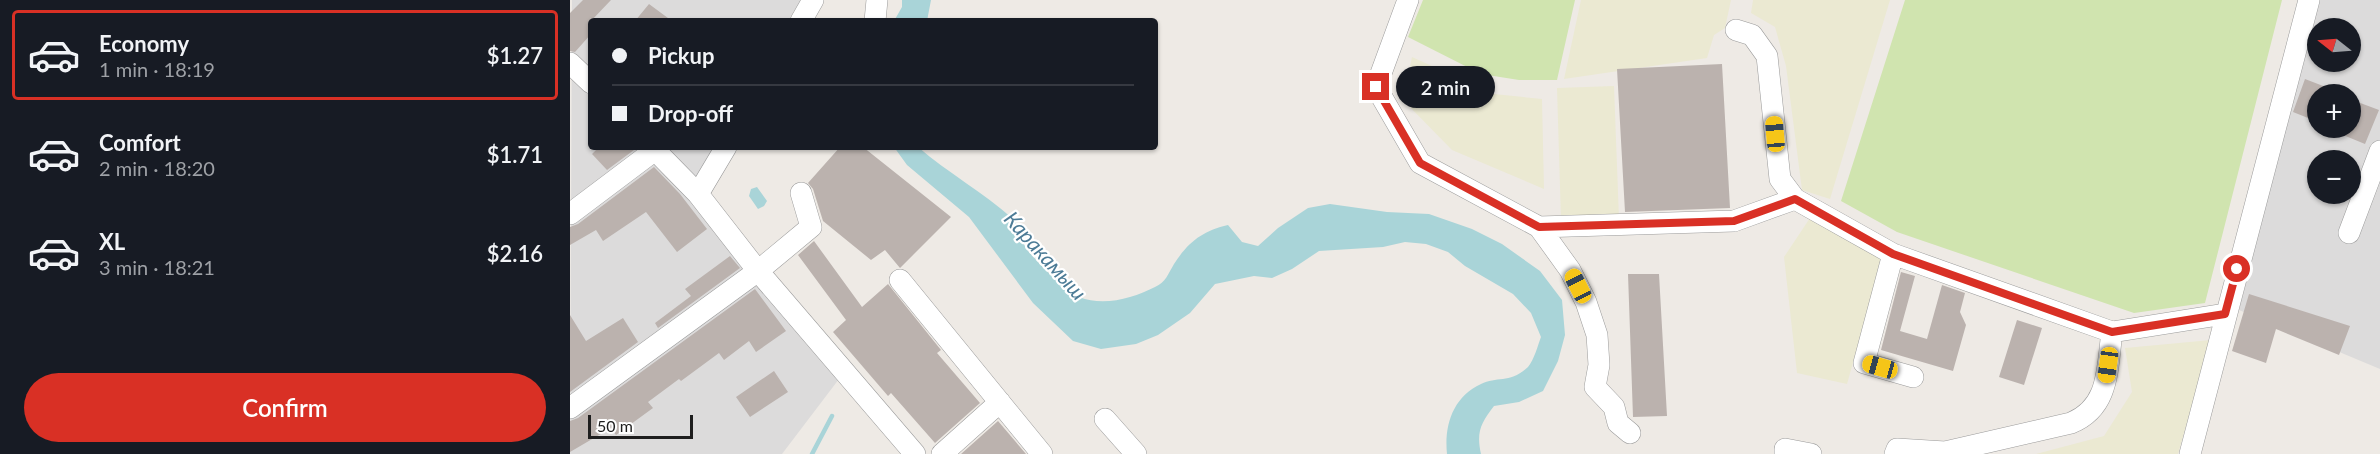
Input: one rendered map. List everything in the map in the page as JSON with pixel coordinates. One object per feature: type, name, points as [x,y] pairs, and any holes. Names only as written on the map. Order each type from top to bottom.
[{"type":"street","points":[[803,18],[813,0]]},
{"type":"street","points":[[875,18],[877,0]]},
{"type":"street","points":[[1408,0],[1376,87],[1420,163],[1539,227],[1570,270],[1586,302],[1597,336],[1599,365],[1595,387],[1614,407],[1618,423],[1630,433]]},
{"type":"street","points":[[2190,454],[2309,0]]},
{"type":"street","points":[[1736,30],[1752,34],[1767,56],[1780,179],[1795,199],[1893,254],[2112,332],[2225,314]]},
{"type":"street","points":[[570,63],[588,79]]},
{"type":"street","points":[[570,214],[651,150]]},
{"type":"street","points":[[656,150],[698,194],[758,271],[915,454]]},
{"type":"street","points":[[698,194],[724,150]]},
{"type":"street","points":[[2349,233],[2380,151]]},
{"type":"street","points":[[570,408],[758,271],[811,227],[801,193]]},
{"type":"street","points":[[1539,227],[1734,221],[1795,199]]},
{"type":"street","points":[[1893,254],[1864,363],[1913,377]]},
{"type":"street","points":[[900,280],[1042,454]]},
{"type":"street","points":[[1895,454],[1897,449],[1945,452],[2060,425],[2084,417],[2099,402],[2105,382],[2112,332]]},
{"type":"street","points":[[942,454],[1000,402]]},
{"type":"street","points":[[1105,419],[1136,454]]},
{"type":"street","points":[[1785,454],[1785,449],[1811,454]]},
{"type":"shaded area","points":[[572,0],[801,0],[790,18],[588,18],[588,150],[713,150],[695,182],[839,379],[782,454],[570,454]]},
{"type":"shaded area","points":[[1581,0],[1731,0],[1725,28],[1714,35],[1707,58],[1564,79]]},
{"type":"shaded area","points":[[1753,0],[1890,0],[1830,199],[1802,190],[1786,66],[1775,27],[1751,13]]},
{"type":"shaded area","points":[[2318,0],[2380,0],[2380,369],[2239,310],[2307,43],[2307,72],[2361,72],[2361,18],[2313,18]]},
{"type":"shaded area","points":[[1412,57],[1494,94],[1542,99],[1544,189],[1452,150],[1403,100]]},
{"type":"shaded area","points":[[1614,86],[1619,219],[1561,220],[1557,88]]},
{"type":"shaded area","points":[[1810,218],[1883,256],[1847,384],[1797,373],[1784,257]]},
{"type":"shaded area","points":[[2211,340],[2178,454],[2036,454],[2104,436],[2132,392],[2125,348]]},
{"type":"green space","points":[[1423,0],[1575,0],[1557,80],[1519,80],[1481,74],[1408,37]]},
{"type":"green space","points":[[1905,0],[2282,0],[2205,303],[2134,313],[1897,232],[1841,201]]},
{"type":"water","points":[[902,0],[931,0],[928,18],[896,18],[902,7]]},
{"type":"water","points":[[896,150],[922,150],[1002,209],[1016,222],[1026,248],[1067,289],[1079,297],[1098,301],[1128,298],[1159,285],[1191,243],[1211,230],[1228,225],[1242,242],[1258,246],[1278,228],[1308,208],[1330,204],[1387,212],[1429,214],[1472,229],[1502,244],[1540,271],[1562,300],[1565,335],[1558,361],[1543,391],[1519,402],[1494,406],[1479,434],[1481,454],[1447,454],[1449,423],[1452,413],[1463,396],[1481,384],[1515,376],[1528,367],[1541,337],[1531,313],[1513,294],[1465,266],[1448,252],[1426,244],[1405,242],[1383,247],[1319,251],[1292,269],[1272,278],[1254,276],[1215,284],[1190,313],[1158,335],[1136,344],[1101,349],[1073,341],[1033,303],[969,217],[907,165]]},
{"type":"water","points":[[757,187],[767,201],[758,209],[749,196],[751,189]]},
{"type":"building","points":[[583,0],[611,0],[594,18],[588,18],[588,37],[575,52],[570,51],[570,13]]},
{"type":"building","points":[[649,4],[668,18],[637,18]]},
{"type":"building","points":[[1722,64],[1730,208],[1625,212],[1617,69]]},
{"type":"building","points":[[2305,79],[2318,84],[2307,84],[2307,118],[2293,112]]},
{"type":"building","points":[[2361,103],[2379,110],[2365,144],[2350,138],[2361,138]]},
{"type":"building","points":[[596,150],[634,150],[607,170],[592,154]]},
{"type":"building","points":[[837,150],[867,150],[951,217],[900,268],[885,250],[871,260],[823,221],[813,189],[808,183]]},
{"type":"building","points":[[654,167],[680,194],[707,229],[677,252],[646,212],[603,241],[596,230],[570,245],[570,227],[578,224]]},
{"type":"building","points":[[814,241],[862,307],[888,284],[941,350],[937,353],[980,403],[935,443],[891,393],[888,396],[833,332],[846,320],[798,255]]},
{"type":"building","points":[[730,256],[740,268],[658,328],[655,323],[691,296],[685,289]]},
{"type":"building","points":[[1901,272],[1915,276],[1900,331],[1927,339],[1942,285],[1965,293],[1960,312],[1966,325],[1953,371],[1881,350]]},
{"type":"building","points":[[1628,274],[1659,274],[1667,416],[1633,417]]},
{"type":"building","points":[[755,289],[786,331],[756,352],[749,341],[724,360],[719,353],[648,402],[653,408],[616,435],[611,428],[570,452],[570,421],[578,418]]},
{"type":"building","points":[[2249,294],[2350,326],[2339,355],[2276,329],[2266,363],[2232,351]]},
{"type":"building","points":[[570,315],[586,341],[623,318],[638,342],[570,392]]},
{"type":"building","points":[[2017,320],[2042,328],[2024,385],[1999,377]]},
{"type":"building","points":[[774,371],[788,392],[750,417],[736,397]]},
{"type":"building","points":[[998,421],[1026,454],[961,454]]},
{"type":"waterway","points":[[812,454],[832,416]]},
{"type":"route","points":[[1376,87],[1420,163],[1539,227],[1734,221],[1795,199],[1893,254],[2112,332],[2225,314],[2237,269]]},
{"type":"water label","name":"Каракамыш","points":[[1046,255]]}]
